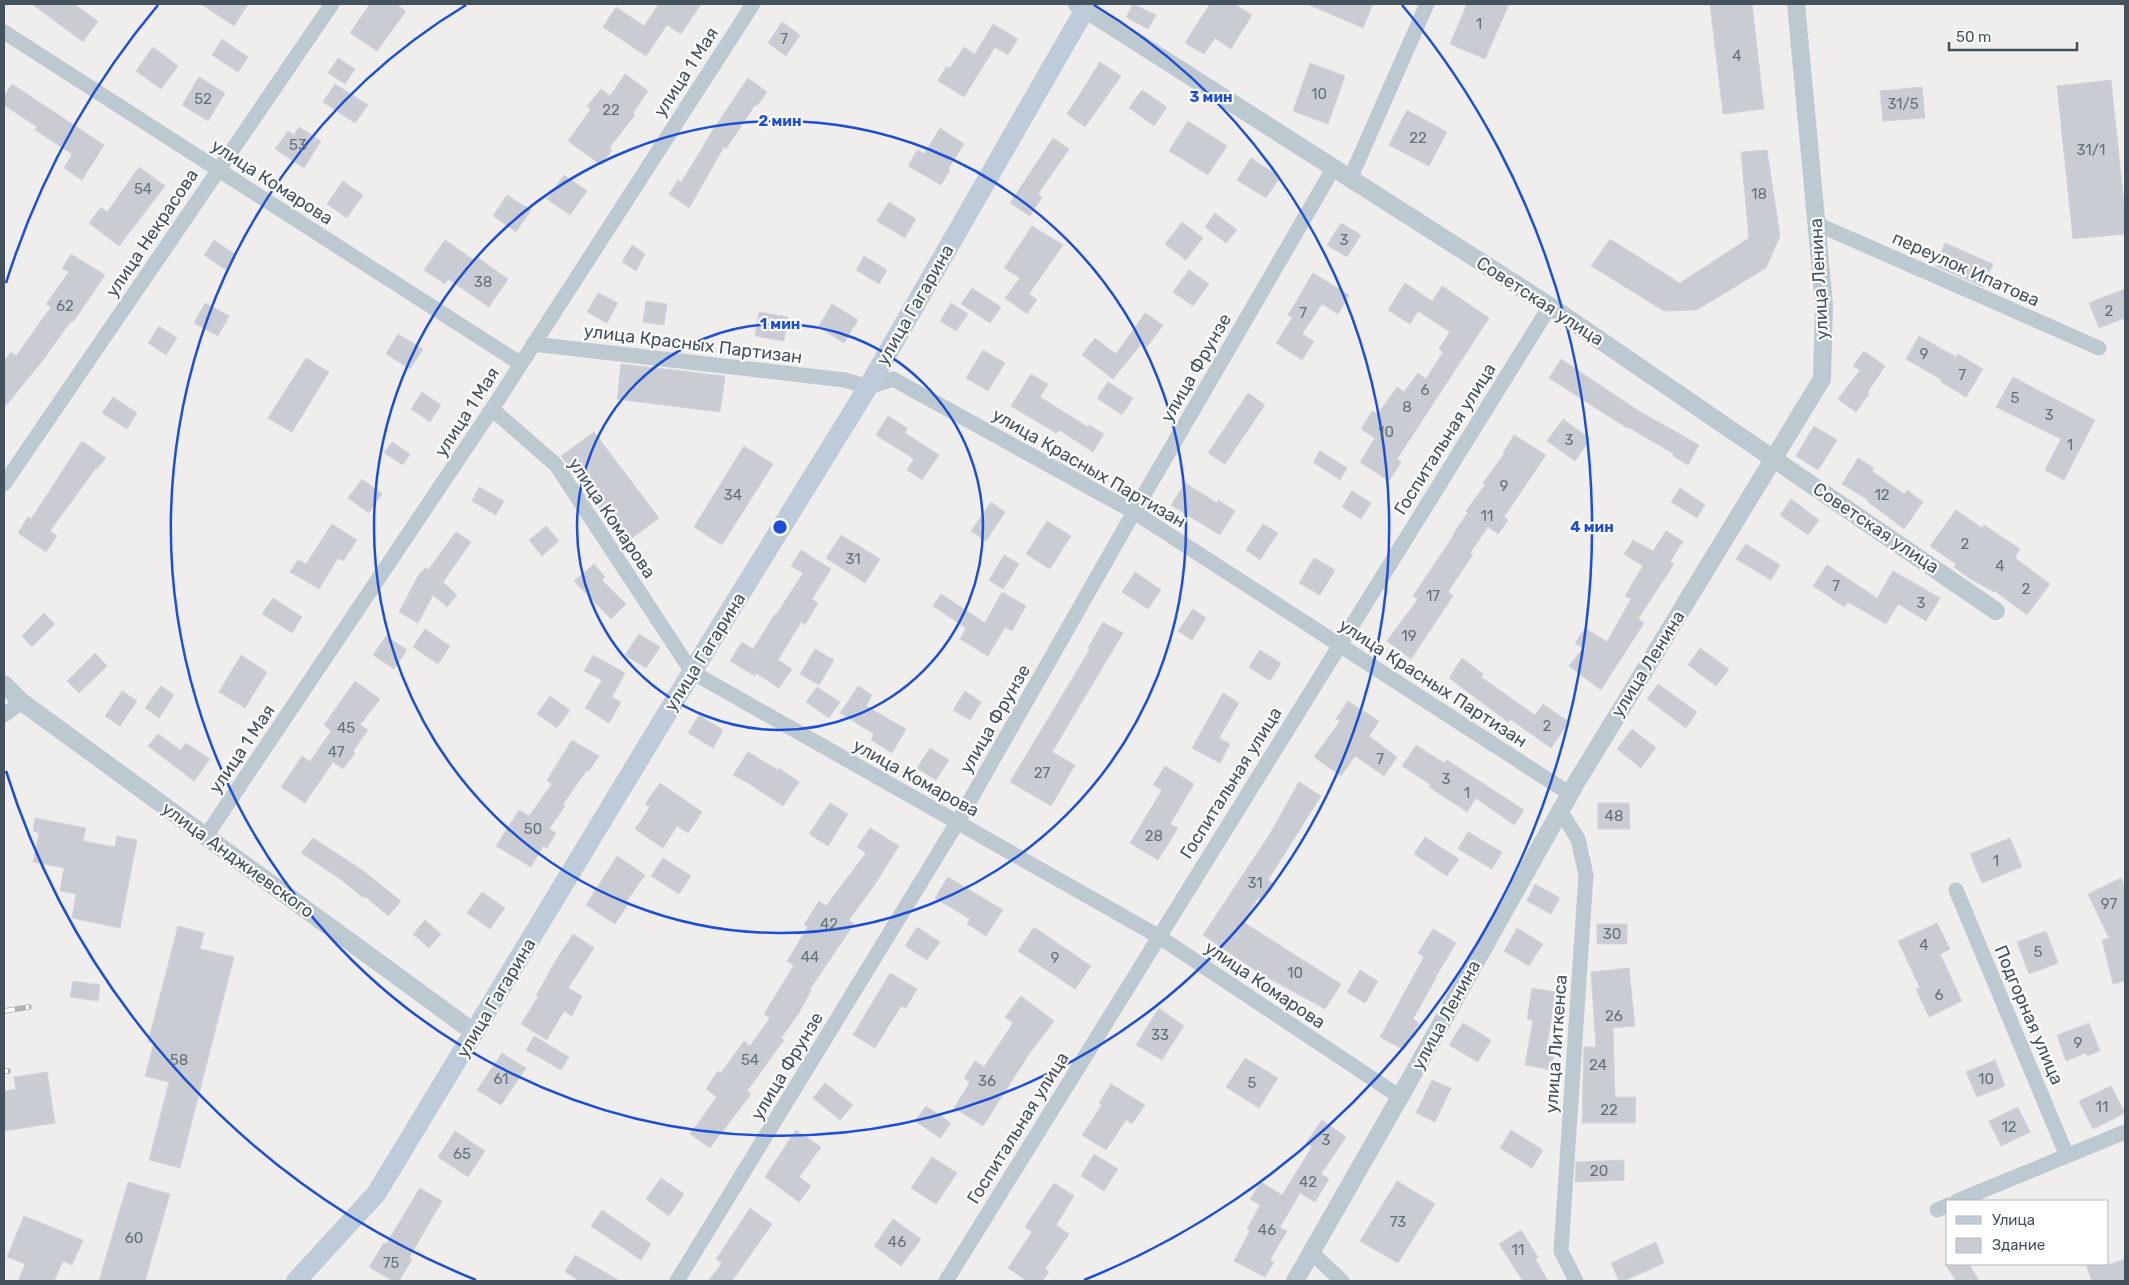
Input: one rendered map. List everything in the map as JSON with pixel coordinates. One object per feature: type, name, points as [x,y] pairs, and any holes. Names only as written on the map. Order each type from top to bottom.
[{"type":"main road","name":"улица Гагарина","points":[[296,1281],[376,1194],[692,672],[868,387],[1083,6]]},
{"type":"street","name":"улица Некрасова","points":[[4,484],[332,4]]},
{"type":"street","name":"улица 1 Мая","points":[[206,836],[492,409],[532,344],[753,4]]},
{"type":"street","points":[[1350,179],[1427,4]]},
{"type":"street","name":"улица Ленина","points":[[1295,1281],[1570,794],[1822,379],[1824,305],[1796,4]]},
{"type":"street","name":"Советская улица","points":[[1083,6],[1333,169],[1550,306],[1996,611]]},
{"type":"street","name":"улица Комарова","points":[[4,32],[521,364]]},
{"type":"street","name":"улица Фрунзе","points":[[677,1281],[957,823],[1134,512],[1333,169]]},
{"type":"street","name":"переулок Ипатова","points":[[1817,224],[2099,348]]},
{"type":"street","name":"Госпитальная улица","points":[[946,1281],[1550,306]]},
{"type":"street","name":"улица Красных Партизан","points":[[532,344],[846,380],[868,387],[893,379],[1134,512],[1570,794]]},
{"type":"street","name":"улица Комарова","points":[[492,409],[556,465],[692,672],[1158,936],[1400,1097]]},
{"type":"street","name":"улица Анджиевского","points":[[4,684],[22,702],[475,1032]]},
{"type":"street","points":[[4,714],[22,702]]},
{"type":"street","name":"улица Литкенса","points":[[1561,812],[1578,839],[1586,875],[1561,1251],[1576,1281]]},
{"type":"street","name":"Подгорная улица","points":[[1956,890],[2067,1156]]},
{"type":"street","points":[[1959,1200],[2125,1132]]},
{"type":"street","points":[[1311,1252],[1342,1281]]},
{"type":"building","points":[[32,4],[74,4],[98,21],[83,42]]},
{"type":"building","points":[[201,4],[248,4],[234,26]]},
{"type":"building","points":[[370,4],[396,4],[406,11],[377,51],[350,33]]},
{"type":"building","points":[[659,4],[701,4],[681,34],[667,25],[646,56],[603,27],[616,7],[644,26]]},
{"type":"building","points":[[1133,4],[1156,15],[1148,29],[1126,17]]},
{"type":"building","points":[[1210,4],[1234,4],[1252,15],[1231,49],[1215,38],[1204,54],[1185,43]]},
{"type":"building","points":[[1307,4],[1373,4],[1363,28]]},
{"type":"building","points":[[1467,4],[1509,4],[1485,59],[1450,44]]},
{"type":"building","points":[[1710,4],[1752,4],[1764,109],[1723,114]]},
{"type":"building","points":[[782,22],[800,35],[786,56],[768,43]]},
{"type":"building","points":[[993,24],[1018,39],[1008,55],[995,47],[964,97],[938,81],[946,67],[950,68],[964,47],[975,54]]},
{"type":"building","points":[[222,39],[248,57],[238,72],[212,55]]},
{"type":"building","points":[[153,47],[178,66],[161,89],[136,71]]},
{"type":"building","points":[[338,58],[355,69],[345,84],[328,73]]},
{"type":"building","points":[[1100,62],[1121,76],[1085,127],[1067,114]]},
{"type":"building","points":[[1310,63],[1345,76],[1328,124],[1293,111]]},
{"type":"building","points":[[625,74],[648,91],[633,113],[635,115],[609,148],[612,150],[601,165],[568,141],[591,109],[587,106],[601,89],[610,96]]},
{"type":"building","points":[[199,77],[225,93],[208,121],[182,105]]},
{"type":"building","points":[[748,78],[767,92],[757,106],[755,105],[726,149],[724,147],[689,208],[669,194],[678,180],[681,183],[711,133]]},
{"type":"building","points":[[2111,80],[2125,214],[2125,234],[2073,239],[2057,86]]},
{"type":"building","points":[[12,84],[104,145],[82,180],[64,168],[72,154],[35,130],[37,127],[4,105],[4,96]]},
{"type":"building","points":[[335,84],[368,105],[355,123],[323,102]]},
{"type":"building","points":[[1922,87],[1925,118],[1883,121],[1880,91]]},
{"type":"building","points":[[1142,90],[1167,107],[1154,126],[1129,108]]},
{"type":"building","points":[[1407,110],[1447,132],[1429,166],[1389,145]]},
{"type":"building","points":[[1188,121],[1227,146],[1208,175],[1169,151]]},
{"type":"building","points":[[299,127],[321,141],[304,168],[275,149],[288,131],[294,135]]},
{"type":"building","points":[[940,128],[964,144],[948,169],[950,170],[941,185],[908,166],[917,150],[924,154]]},
{"type":"building","points":[[1053,138],[1069,149],[1038,194],[1042,197],[1030,216],[1010,203]]},
{"type":"building","points":[[1767,150],[1780,236],[1766,268],[1697,310],[1664,311],[1591,266],[1610,239],[1680,283],[1749,238],[1741,152]]},
{"type":"building","points":[[1251,158],[1280,177],[1266,198],[1237,180]]},
{"type":"building","points":[[139,167],[165,186],[119,246],[89,223],[101,207],[107,212]]},
{"type":"building","points":[[564,175],[587,191],[570,215],[547,199]]},
{"type":"building","points":[[343,181],[363,195],[347,218],[327,204]]},
{"type":"building","points":[[507,195],[531,210],[516,232],[493,216]]},
{"type":"building","points":[[889,202],[916,219],[905,238],[877,221]]},
{"type":"building","points":[[1215,213],[1237,230],[1226,243],[1205,227]]},
{"type":"building","points":[[1182,222],[1203,238],[1186,260],[1165,244]]},
{"type":"building","points":[[1341,223],[1361,235],[1347,257],[1327,245]]},
{"type":"building","points":[[1032,226],[1063,245],[1029,294],[1037,300],[1027,314],[1005,298],[1020,278],[1004,268]]},
{"type":"building","points":[[214,240],[236,255],[226,270],[204,255]]},
{"type":"building","points":[[445,240],[475,261],[477,257],[508,279],[489,307],[448,279],[445,284],[424,270]]},
{"type":"building","points":[[1945,243],[1993,264],[1983,287],[1935,266]]},
{"type":"building","points":[[632,245],[645,254],[636,271],[622,262]]},
{"type":"building","points":[[71,254],[105,275],[73,322],[71,321],[43,360],[4,408],[4,362],[11,352],[16,356],[51,307],[46,304],[69,272],[62,268]]},
{"type":"building","points":[[864,256],[887,270],[879,284],[856,270]]},
{"type":"building","points":[[1189,270],[1209,284],[1193,306],[1173,292]]},
{"type":"building","points":[[1313,273],[1349,295],[1338,314],[1322,304],[1302,334],[1314,341],[1302,360],[1276,343],[1292,318],[1288,315]]},
{"type":"building","points":[[1405,283],[1432,301],[1442,286],[1489,318],[1397,459],[1401,462],[1389,481],[1360,462],[1375,438],[1361,429],[1372,411],[1378,414],[1397,387],[1404,392],[1418,373],[1426,379],[1443,352],[1439,349],[1450,332],[1418,311],[1410,324],[1388,310]]},
{"type":"building","points":[[972,288],[1001,307],[990,323],[961,304]]},
{"type":"building","points":[[2125,289],[2125,318],[2099,328],[2089,303]]},
{"type":"building","points":[[598,293],[618,303],[607,323],[587,312]]},
{"type":"building","points":[[646,301],[667,304],[664,325],[643,322]]},
{"type":"building","points":[[205,303],[229,316],[218,336],[194,323]]},
{"type":"building","points":[[951,303],[968,314],[956,331],[940,321]]},
{"type":"building","points":[[832,304],[858,320],[844,343],[818,327]]},
{"type":"building","points":[[759,312],[788,317],[784,341],[755,336]]},
{"type":"building","points":[[1145,313],[1163,325],[1147,347],[1142,343],[1113,379],[1082,355],[1095,338],[1116,354]]},
{"type":"building","points":[[159,326],[177,338],[166,355],[148,343]]},
{"type":"building","points":[[398,334],[423,349],[410,369],[386,354]]},
{"type":"building","points":[[1919,336],[1956,357],[1958,354],[1983,369],[1966,397],[1941,382],[1942,380],[1906,359]]},
{"type":"building","points":[[983,350],[1005,363],[988,391],[966,378]]},
{"type":"building","points":[[1864,351],[1885,366],[1856,412],[1838,399],[1860,370],[1853,366]]},
{"type":"building","points":[[306,358],[329,372],[292,432],[268,418]]},
{"type":"building","points":[[1561,359],[1639,411],[1699,445],[1688,465],[1673,456],[1674,454],[1627,428],[1549,378]]},
{"type":"building","points":[[621,364],[725,376],[720,412],[617,399]]},
{"type":"building","points":[[1031,374],[1048,384],[1040,397],[1088,427],[1089,425],[1104,434],[1093,452],[1059,430],[1056,433],[1011,406]]},
{"type":"building","points":[[2013,377],[2095,420],[2064,480],[2045,470],[2061,439],[1996,407]]},
{"type":"building","points":[[1108,382],[1133,398],[1122,415],[1097,398]]},
{"type":"building","points":[[422,392],[441,405],[430,422],[411,409]]},
{"type":"building","points":[[1248,393],[1265,405],[1225,464],[1208,453]]},
{"type":"building","points":[[113,397],[137,413],[127,429],[102,413]]},
{"type":"building","points":[[888,416],[907,428],[905,433],[939,455],[922,480],[907,470],[914,459],[876,435]]},
{"type":"building","points":[[1563,419],[1590,439],[1575,461],[1547,441]]},
{"type":"building","points":[[1814,426],[1837,440],[1818,470],[1796,456]]},
{"type":"building","points":[[594,432],[659,518],[625,543],[561,456]]},
{"type":"building","points":[[1514,435],[1546,455],[1504,517],[1508,520],[1498,534],[1488,527],[1470,553],[1473,554],[1448,592],[1453,596],[1411,659],[1387,641],[1418,599],[1413,596],[1454,535],[1468,512],[1466,511],[1485,485],[1483,483],[1504,454]]},
{"type":"building","points":[[82,441],[106,458],[96,468],[50,531],[57,536],[46,552],[18,533],[28,517],[31,519]]},
{"type":"building","points":[[392,442],[410,454],[403,465],[384,453]]},
{"type":"building","points":[[744,446],[773,464],[722,545],[694,527]]},
{"type":"building","points":[[1320,451],[1347,468],[1340,480],[1313,462]]},
{"type":"building","points":[[1858,458],[1874,468],[1872,471],[1904,494],[1907,490],[1923,502],[1904,529],[1868,500],[1842,484]]},
{"type":"building","points":[[362,479],[382,494],[369,513],[348,498]]},
{"type":"building","points":[[1185,483],[1217,503],[1218,500],[1235,511],[1220,535],[1171,505]]},
{"type":"building","points":[[479,487],[504,501],[496,515],[472,501]]},
{"type":"building","points":[[1680,488],[1705,505],[1697,518],[1671,502]]},
{"type":"building","points":[[1352,491],[1371,503],[1361,519],[1342,507]]},
{"type":"building","points":[[1791,499],[1819,520],[1808,535],[1780,515]]},
{"type":"building","points":[[991,502],[1005,512],[986,541],[971,531]]},
{"type":"building","points":[[1956,510],[1982,528],[1984,525],[2020,549],[2015,558],[2050,584],[2027,615],[1995,591],[1969,578],[1954,567],[1956,564],[1930,546]]},
{"type":"building","points":[[1047,521],[1071,536],[1050,569],[1026,554]]},
{"type":"building","points":[[332,524],[357,540],[343,561],[338,558],[319,589],[290,572],[298,560],[306,564]]},
{"type":"building","points":[[1263,524],[1278,533],[1260,560],[1246,550]]},
{"type":"building","points":[[546,526],[559,541],[542,556],[529,540]]},
{"type":"building","points":[[1666,531],[1683,541],[1670,562],[1674,564],[1638,619],[1644,623],[1601,690],[1569,666],[1583,648],[1575,643],[1585,628],[1607,642],[1631,599],[1625,596],[1643,566],[1624,554],[1633,540],[1653,551]]},
{"type":"building","points":[[456,532],[471,542],[443,582],[457,595],[447,607],[433,595],[418,623],[399,612],[418,576],[425,568],[428,570]]},
{"type":"building","points":[[841,535],[880,559],[865,583],[826,558]]},
{"type":"building","points":[[1746,544],[1780,565],[1771,580],[1736,559]]},
{"type":"building","points":[[801,550],[831,569],[812,599],[818,603],[805,625],[801,622],[778,660],[792,669],[779,688],[756,673],[755,676],[730,661],[742,642],[753,649],[803,573],[791,566]]},
{"type":"building","points":[[1004,555],[1019,564],[1003,589],[989,580]]},
{"type":"building","points":[[1314,558],[1335,570],[1320,595],[1299,583]]},
{"type":"building","points":[[594,564],[605,577],[602,580],[626,604],[611,619],[574,581]]},
{"type":"building","points":[[1827,565],[1877,598],[1893,571],[1940,598],[1926,621],[1898,604],[1886,624],[1848,602],[1844,607],[1813,586]]},
{"type":"building","points":[[1135,572],[1161,590],[1148,609],[1122,592]]},
{"type":"building","points":[[1002,592],[1026,606],[1012,631],[1005,627],[988,656],[960,639],[966,628],[933,606],[941,594],[985,623]]},
{"type":"building","points":[[273,598],[302,617],[292,633],[262,614]]},
{"type":"building","points":[[1193,609],[1206,618],[1192,640],[1178,631]]},
{"type":"building","points":[[44,613],[55,624],[32,647],[22,636]]},
{"type":"building","points":[[1103,622],[1123,633],[1052,752],[1075,765],[1051,806],[1010,782],[1090,649],[1088,648]]},
{"type":"building","points":[[425,629],[450,646],[438,664],[413,647]]},
{"type":"building","points":[[639,634],[660,647],[646,668],[625,655]]},
{"type":"building","points":[[386,636],[407,650],[394,669],[373,655]]},
{"type":"building","points":[[1700,648],[1729,669],[1716,686],[1688,665]]},
{"type":"building","points":[[815,649],[834,660],[819,685],[800,674]]},
{"type":"building","points":[[1260,650],[1281,663],[1270,681],[1249,667]]},
{"type":"building","points":[[95,653],[107,666],[79,693],[67,681]]},
{"type":"building","points":[[241,655],[267,672],[245,708],[219,692]]},
{"type":"building","points":[[593,655],[625,673],[612,697],[621,702],[609,723],[585,708],[602,680],[584,671]]},
{"type":"building","points":[[1462,658],[1483,674],[1481,677],[1535,715],[1543,704],[1569,722],[1551,748],[1510,719],[1508,722],[1449,678]]},
{"type":"building","points":[[355,681],[380,699],[360,725],[368,730],[343,769],[333,762],[305,803],[281,787],[302,756],[310,762],[331,731],[324,725]]},
{"type":"building","points":[[1658,684],[1697,712],[1686,728],[1647,699]]},
{"type":"building","points":[[161,686],[174,695],[159,718],[145,708]]},
{"type":"building","points":[[858,686],[872,695],[866,706],[906,729],[892,753],[871,740],[874,734],[840,713]]},
{"type":"building","points":[[817,687],[840,702],[829,718],[806,702]]},
{"type":"building","points":[[122,691],[137,701],[120,726],[105,716]]},
{"type":"building","points":[[965,691],[981,702],[970,720],[953,710]]},
{"type":"building","points":[[1223,693],[1239,703],[1219,738],[1230,744],[1220,763],[1192,748]]},
{"type":"building","points":[[550,696],[570,710],[557,728],[537,714]]},
{"type":"building","points":[[1348,701],[1379,721],[1369,736],[1397,757],[1384,776],[1355,756],[1341,776],[1314,757],[1340,721],[1336,719]]},
{"type":"building","points":[[699,715],[723,730],[713,748],[688,733]]},
{"type":"building","points":[[1632,729],[1656,748],[1641,768],[1617,749]]},
{"type":"building","points":[[158,734],[180,750],[186,743],[210,759],[194,781],[148,746]]},
{"type":"building","points":[[572,740],[599,756],[563,804],[565,806],[549,829],[556,833],[547,848],[543,846],[531,867],[496,846],[519,810],[529,816],[552,784],[547,780]]},
{"type":"building","points":[[1416,745],[1444,763],[1447,760],[1524,810],[1514,825],[1476,798],[1467,812],[1429,787],[1431,785],[1402,766]]},
{"type":"building","points":[[930,748],[949,760],[936,780],[917,768]]},
{"type":"building","points":[[748,752],[778,770],[779,768],[799,782],[783,806],[733,775]]},
{"type":"building","points":[[1165,766],[1194,784],[1170,824],[1178,828],[1158,860],[1130,843],[1162,790],[1153,785]]},
{"type":"building","points":[[1299,782],[1321,796],[1268,880],[1275,885],[1262,901],[1258,898],[1243,922],[1341,984],[1325,1009],[1261,974],[1203,935],[1268,837]]},
{"type":"building","points":[[660,783],[702,812],[688,833],[677,826],[663,848],[635,829],[650,807],[645,804]]},
{"type":"building","points":[[830,803],[848,814],[828,846],[809,834]]},
{"type":"building","points":[[1598,803],[1629,803],[1630,829],[1598,829]]},
{"type":"building","points":[[35,818],[86,828],[83,841],[115,847],[117,836],[137,840],[120,928],[72,918],[76,894],[60,891],[64,868],[33,862],[39,833],[33,831]]},
{"type":"building","points":[[870,828],[899,846],[849,920],[854,924],[810,989],[799,1013],[781,1038],[784,1040],[747,1091],[751,1094],[710,1148],[690,1134],[717,1097],[706,1089],[718,1071],[721,1073],[744,1041],[750,1046],[770,1018],[764,1014],[794,965],[787,961],[808,927],[804,925],[819,901],[826,906],[866,853],[857,847]]},
{"type":"building","points":[[1468,832],[1502,852],[1492,869],[1458,849]]},
{"type":"building","points":[[1425,837],[1459,859],[1447,876],[1414,854]]},
{"type":"building","points":[[313,838],[362,870],[401,901],[388,916],[365,896],[364,898],[340,879],[301,853]]},
{"type":"building","points":[[2010,838],[2022,867],[1982,883],[1970,854]]},
{"type":"building","points":[[617,856],[645,875],[626,902],[628,904],[615,924],[586,905]]},
{"type":"building","points":[[663,858],[691,876],[679,894],[651,876]]},
{"type":"building","points":[[948,877],[1003,910],[986,936],[967,924],[970,919],[935,898]]},
{"type":"building","points":[[2121,878],[2125,888],[2125,981],[2113,984],[2102,940],[2109,938],[2088,894]]},
{"type":"building","points":[[1535,884],[1560,898],[1551,914],[1527,901]]},
{"type":"building","points":[[482,892],[505,908],[490,929],[467,913]]},
{"type":"building","points":[[425,920],[441,934],[429,948],[413,934]]},
{"type":"building","points":[[1937,923],[1950,949],[1940,954],[1962,1001],[1929,1017],[1916,989],[1920,988],[1898,941]]},
{"type":"building","points":[[1597,924],[1627,924],[1627,944],[1597,944]]},
{"type":"building","points":[[178,926],[204,933],[200,949],[234,957],[180,1168],[149,1160],[169,1082],[145,1076],[154,1043],[148,1042]]},
{"type":"building","points":[[917,927],[940,942],[927,960],[905,946]]},
{"type":"building","points":[[1034,927],[1091,966],[1075,989],[1018,951]]},
{"type":"building","points":[[1517,928],[1543,944],[1529,966],[1504,951]]},
{"type":"building","points":[[1433,929],[1456,943],[1413,1019],[1419,1023],[1404,1050],[1380,1037],[1424,957],[1418,953]]},
{"type":"building","points":[[2046,931],[2058,963],[2029,974],[2017,942]]},
{"type":"building","points":[[573,934],[594,948],[568,988],[582,996],[572,1016],[564,1011],[547,1040],[521,1024],[538,997],[536,996],[553,965]]},
{"type":"building","points":[[1629,968],[1635,1026],[1613,1028],[1615,1097],[1636,1097],[1635,1123],[1582,1123],[1584,1047],[1596,1047],[1591,972]]},
{"type":"building","points":[[1360,970],[1378,981],[1365,1003],[1347,992]]},
{"type":"building","points":[[890,973],[917,989],[906,1008],[901,1006],[875,1048],[853,1035]]},
{"type":"building","points":[[73,981],[100,985],[98,1001],[70,997]]},
{"type":"building","points":[[1532,988],[1556,992],[1547,1045],[1555,1047],[1551,1070],[1525,1065],[1533,1020],[1527,1019]]},
{"type":"building","points":[[1021,996],[1054,1021],[1029,1054],[983,1126],[954,1108],[970,1082],[964,1078],[975,1061],[984,1067],[1013,1023],[1005,1017]]},
{"type":"building","points":[[1159,1008],[1184,1026],[1162,1060],[1136,1045]]},
{"type":"building","points":[[1463,1023],[1491,1040],[1478,1062],[1449,1045]]},
{"type":"building","points":[[2089,1023],[2100,1051],[2087,1056],[2085,1053],[2066,1061],[2057,1035]]},
{"type":"building","points":[[534,1036],[569,1057],[561,1070],[526,1050]]},
{"type":"building","points":[[502,1053],[526,1068],[501,1105],[477,1090]]},
{"type":"building","points":[[1245,1058],[1278,1078],[1259,1108],[1226,1087]]},
{"type":"building","points":[[1995,1060],[2005,1086],[1977,1097],[1966,1072]]},
{"type":"building","points":[[47,1072],[55,1123],[4,1131],[4,1091],[16,1089],[14,1077]]},
{"type":"building","points":[[1432,1080],[1451,1088],[1435,1122],[1416,1113]]},
{"type":"building","points":[[825,1083],[853,1105],[840,1120],[813,1098]]},
{"type":"building","points":[[1111,1084],[1145,1105],[1132,1124],[1126,1120],[1106,1150],[1082,1135],[1102,1105],[1099,1103]]},
{"type":"building","points":[[2111,1086],[2125,1113],[2093,1129],[2079,1101]]},
{"type":"building","points":[[926,1106],[951,1123],[940,1138],[915,1121]]},
{"type":"building","points":[[2018,1107],[2030,1132],[2001,1146],[1989,1121]]},
{"type":"building","points":[[1322,1120],[1346,1137],[1321,1174],[1329,1179],[1315,1202],[1300,1193],[1280,1227],[1287,1231],[1270,1260],[1274,1262],[1265,1277],[1234,1261],[1250,1231],[1247,1229],[1260,1205],[1250,1199],[1261,1182],[1282,1195],[1312,1147],[1306,1143]]},
{"type":"building","points":[[796,1130],[821,1147],[799,1177],[811,1186],[799,1202],[765,1177]]},
{"type":"building","points":[[1511,1130],[1543,1150],[1532,1168],[1500,1148]]},
{"type":"building","points":[[455,1131],[485,1151],[468,1177],[438,1157]]},
{"type":"building","points":[[1094,1154],[1118,1169],[1104,1191],[1081,1176]]},
{"type":"building","points":[[932,1157],[957,1173],[936,1204],[911,1188]]},
{"type":"building","points":[[1624,1160],[1624,1180],[1575,1182],[1576,1162]]},
{"type":"building","points":[[661,1178],[684,1194],[669,1216],[646,1199]]},
{"type":"building","points":[[1397,1181],[1435,1204],[1398,1263],[1360,1241]]},
{"type":"building","points":[[128,1182],[170,1194],[145,1281],[99,1281]]},
{"type":"building","points":[[1054,1183],[1074,1196],[1056,1225],[1069,1234],[1045,1269],[1049,1272],[1042,1281],[1027,1281],[1008,1268],[1032,1232],[1025,1227]]},
{"type":"building","points":[[420,1188],[442,1201],[409,1258],[412,1260],[399,1281],[393,1281],[369,1267],[384,1243],[386,1244]]},
{"type":"building","points":[[750,1208],[772,1224],[732,1281],[708,1281],[722,1263],[716,1259]]},
{"type":"building","points":[[602,1210],[651,1244],[641,1260],[591,1226]]},
{"type":"building","points":[[24,1216],[83,1240],[72,1265],[63,1261],[54,1281],[18,1281],[25,1264],[7,1257]]},
{"type":"building","points":[[893,1219],[921,1239],[901,1266],[874,1246]]},
{"type":"building","points":[[1521,1230],[1538,1257],[1535,1258],[1548,1281],[1523,1281],[1499,1244]]},
{"type":"building","points":[[1656,1242],[1664,1263],[1624,1281],[1619,1281],[1611,1263]]},
{"type":"building","points":[[575,1255],[620,1281],[580,1281],[565,1272]]},
{"type":"building","points":[[2125,1259],[2125,1281],[2092,1281],[2086,1265],[2111,1264]]},
{"type":"building","points":[[1945,1264],[1970,1265],[1979,1281],[1956,1281]]},
{"type":"railway","points":[[4,1011],[29,1007]]}]
